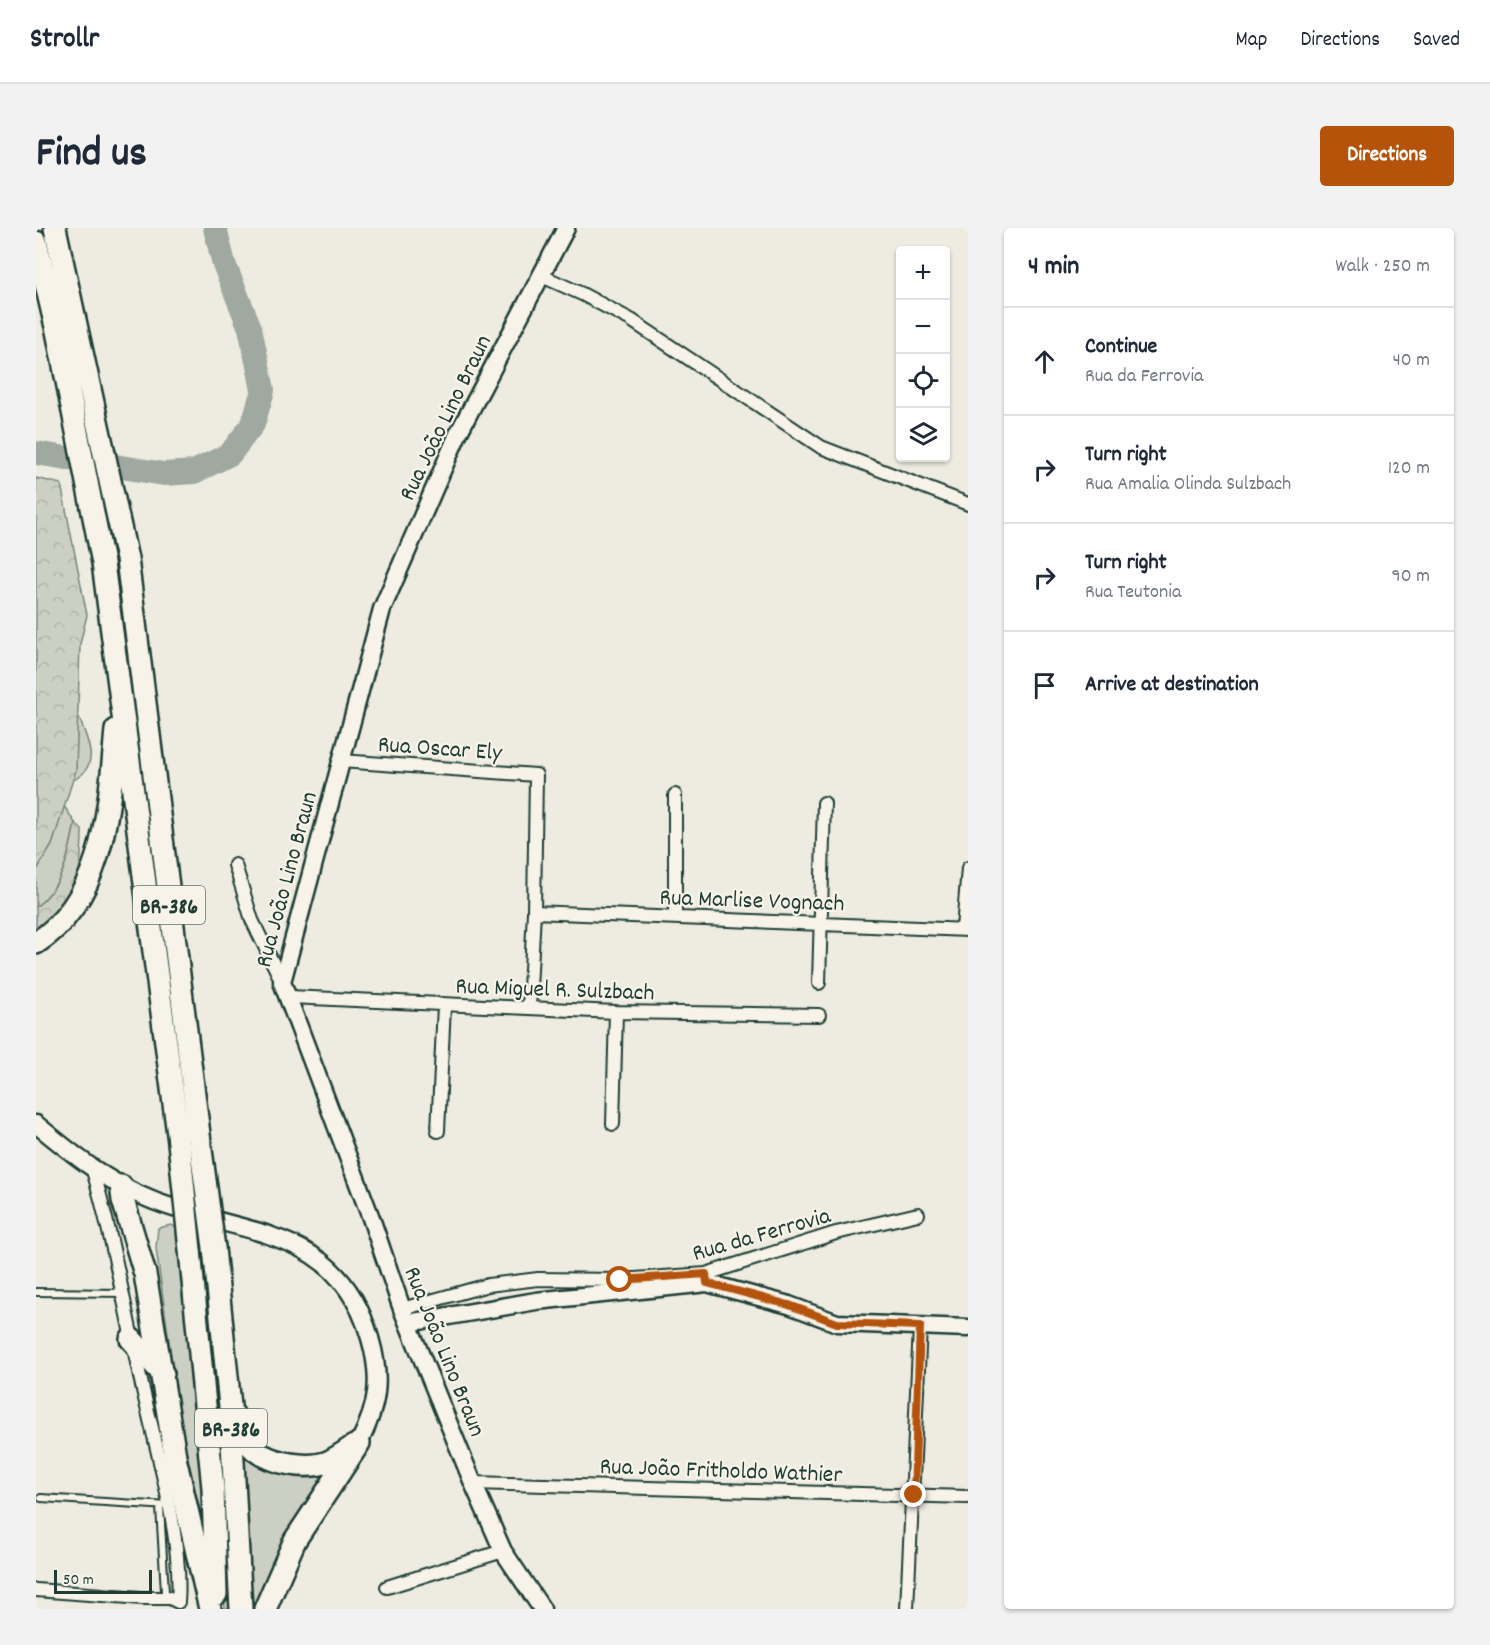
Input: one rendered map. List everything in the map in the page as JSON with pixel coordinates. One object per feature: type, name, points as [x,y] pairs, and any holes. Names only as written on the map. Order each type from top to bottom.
[{"type":"highway","name":"BR-386","points":[[55,228],[66,329],[103,563],[178,1142],[213,1488],[216,1609]]},
{"type":"highway","name":"BR-386","points":[[36,242],[66,329],[127,559],[214,1248],[230,1406],[241,1609]]},
{"type":"highway","points":[[36,943],[66,917],[85,890],[106,822],[119,694]]},
{"type":"highway","points":[[121,1186],[145,1274],[164,1376],[176,1461],[210,1609]]},
{"type":"highway","points":[[131,1339],[164,1376]]},
{"type":"highway","points":[[230,1406],[243,1436],[255,1450],[281,1461],[318,1464],[330,1461],[359,1443]]},
{"type":"highway","points":[[265,1609],[295,1540],[359,1443]]},
{"type":"street","name":"Rua João Lino Braun","points":[[542,1609],[503,1551],[473,1483],[405,1316],[290,998],[282,982],[382,609],[458,434],[566,228]]},
{"type":"street","points":[[542,276],[631,320],[821,447],[968,504]]},
{"type":"street","name":"Rua Oscar Ely","points":[[341,761],[536,775],[534,912]]},
{"type":"street","points":[[675,795],[675,917]]},
{"type":"street","points":[[819,983],[824,803]]},
{"type":"street","points":[[235,864],[252,920],[282,982]]},
{"type":"street","points":[[966,929],[968,868]]},
{"type":"street","points":[[529,1008],[534,912]]},
{"type":"street","name":"Rua Marlise Vognach","points":[[534,912],[966,929]]},
{"type":"street","name":"Rua Miguel R. Sulzbach","points":[[290,998],[616,1012],[819,1015]]},
{"type":"street","points":[[438,1131],[444,1006]]},
{"type":"street","points":[[613,1124],[616,1012]]},
{"type":"street","points":[[36,1124],[44,1136],[121,1186],[177,1210],[240,1225],[285,1241],[318,1257],[335,1272],[352,1292],[364,1318],[379,1385],[372,1417],[359,1443]]},
{"type":"street","points":[[36,1590],[171,1598],[165,1507],[124,1293],[92,1167]]},
{"type":"street","name":"Rua da Ferrovia","points":[[405,1316],[488,1285],[538,1279],[706,1279],[836,1233],[918,1214]]},
{"type":"street","points":[[405,1316],[706,1279],[837,1323],[968,1328]]},
{"type":"street","points":[[907,1609],[920,1326]]},
{"type":"street","name":"Rua João Fritholdo Wathier","points":[[473,1483],[968,1497]]},
{"type":"street","points":[[387,1587],[503,1551]]},
{"type":"lane","points":[[36,1292],[124,1293]]},
{"type":"lane","points":[[41,1498],[165,1507]]},
{"type":"green space","points":[[36,478],[61,484],[87,615],[80,644],[76,770],[52,845],[36,871]]},
{"type":"green space","points":[[77,712],[88,741],[90,759],[82,775],[72,781],[76,770]]},
{"type":"green space","points":[[64,806],[75,823],[67,858],[53,890],[36,907],[36,871],[52,845]]},
{"type":"green space","points":[[75,823],[82,830],[82,840],[73,895],[63,913],[36,933],[36,907],[53,890],[59,880]]},
{"type":"green space","points":[[171,1225],[179,1229],[206,1486],[204,1529],[181,1427],[156,1248],[158,1228]]},
{"type":"green space","points":[[199,1249],[207,1249],[236,1609],[225,1609]]},
{"type":"green space","points":[[238,1434],[259,1456],[280,1472],[305,1478],[335,1471],[255,1609],[246,1609]]},
{"type":"waterway","points":[[36,453],[164,474],[194,472],[230,454],[253,424],[263,390],[250,328],[224,264],[215,228]]},
{"type":"route","points":[[620,1280],[706,1274],[707,1283],[789,1305],[837,1323],[920,1326],[914,1495]]}]
